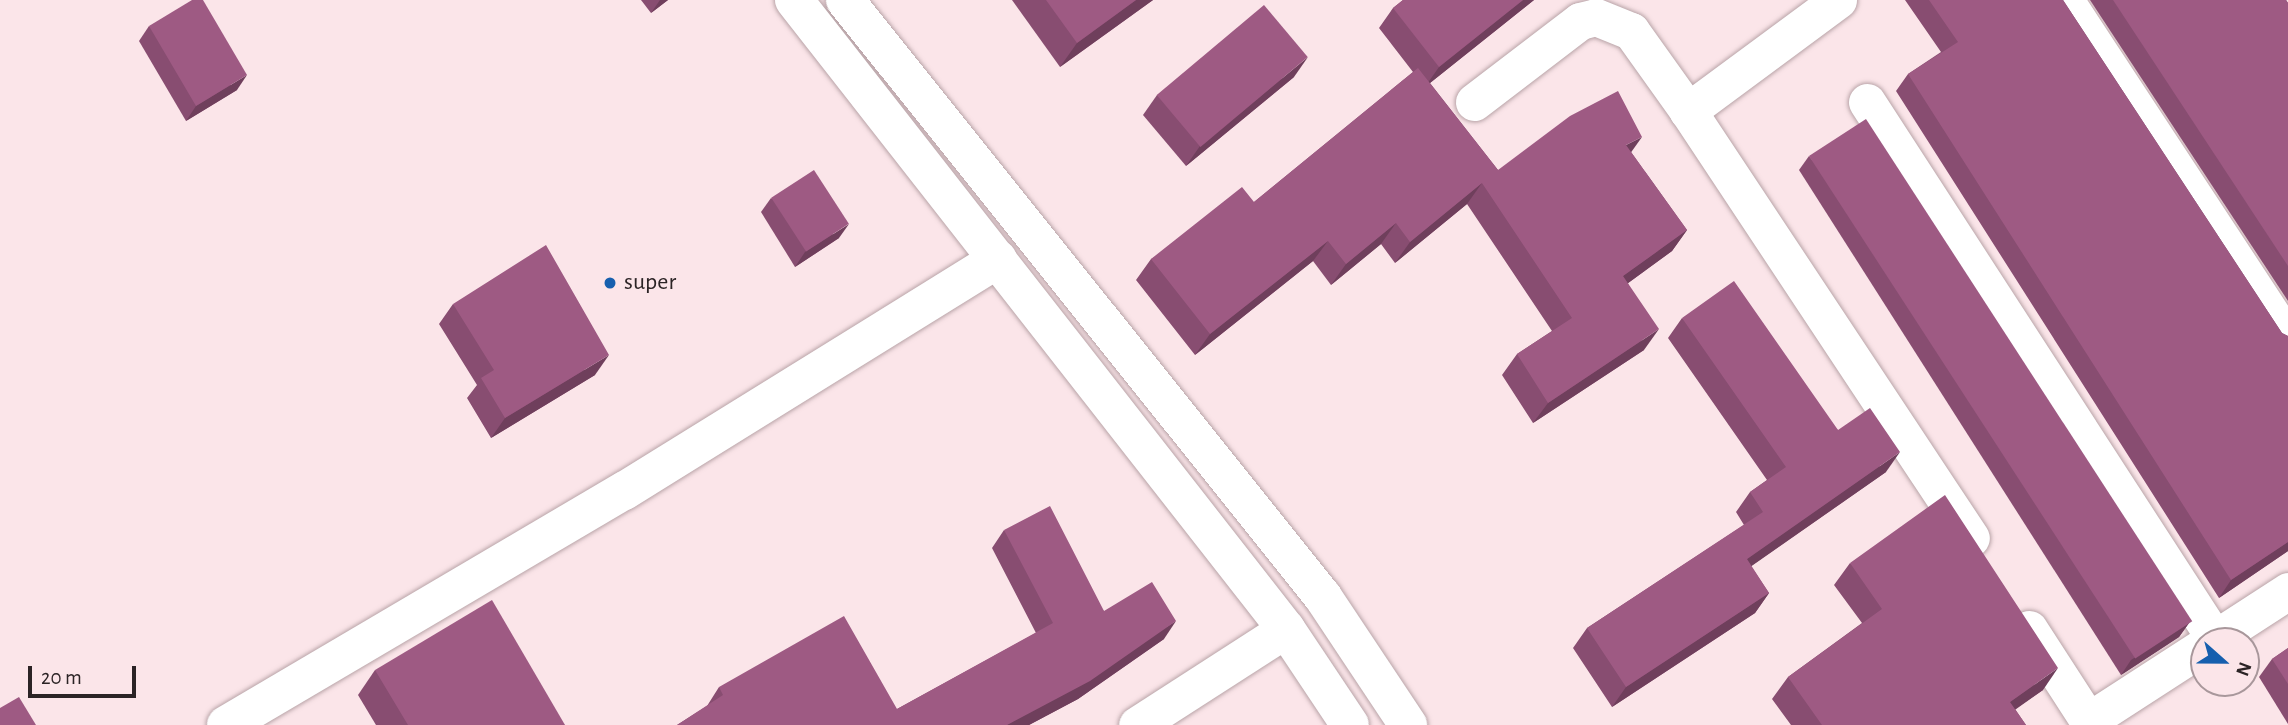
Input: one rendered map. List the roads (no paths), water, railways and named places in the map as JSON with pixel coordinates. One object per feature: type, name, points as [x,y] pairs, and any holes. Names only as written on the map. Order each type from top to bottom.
[{"type":"main road","points":[[794,0],[1286,629],[1350,725]]},
{"type":"main road","points":[[845,0],[1314,586],[1408,725]]},
{"type":"main road","points":[[226,725],[624,491],[998,259]]},
{"type":"street","points":[[1688,111],[1838,0]]},
{"type":"street","points":[[2065,0],[2288,339]]},
{"type":"street","points":[[1474,102],[1580,21],[1596,16],[1631,31],[1688,111],[2090,723],[2190,656]]},
{"type":"street","points":[[1867,102],[2200,627]]},
{"type":"street","points":[[2233,627],[2288,591]]},
{"type":"street","points":[[1137,725],[1286,629]]},
{"type":"place","name":"super","points":[[610,283]]}]
